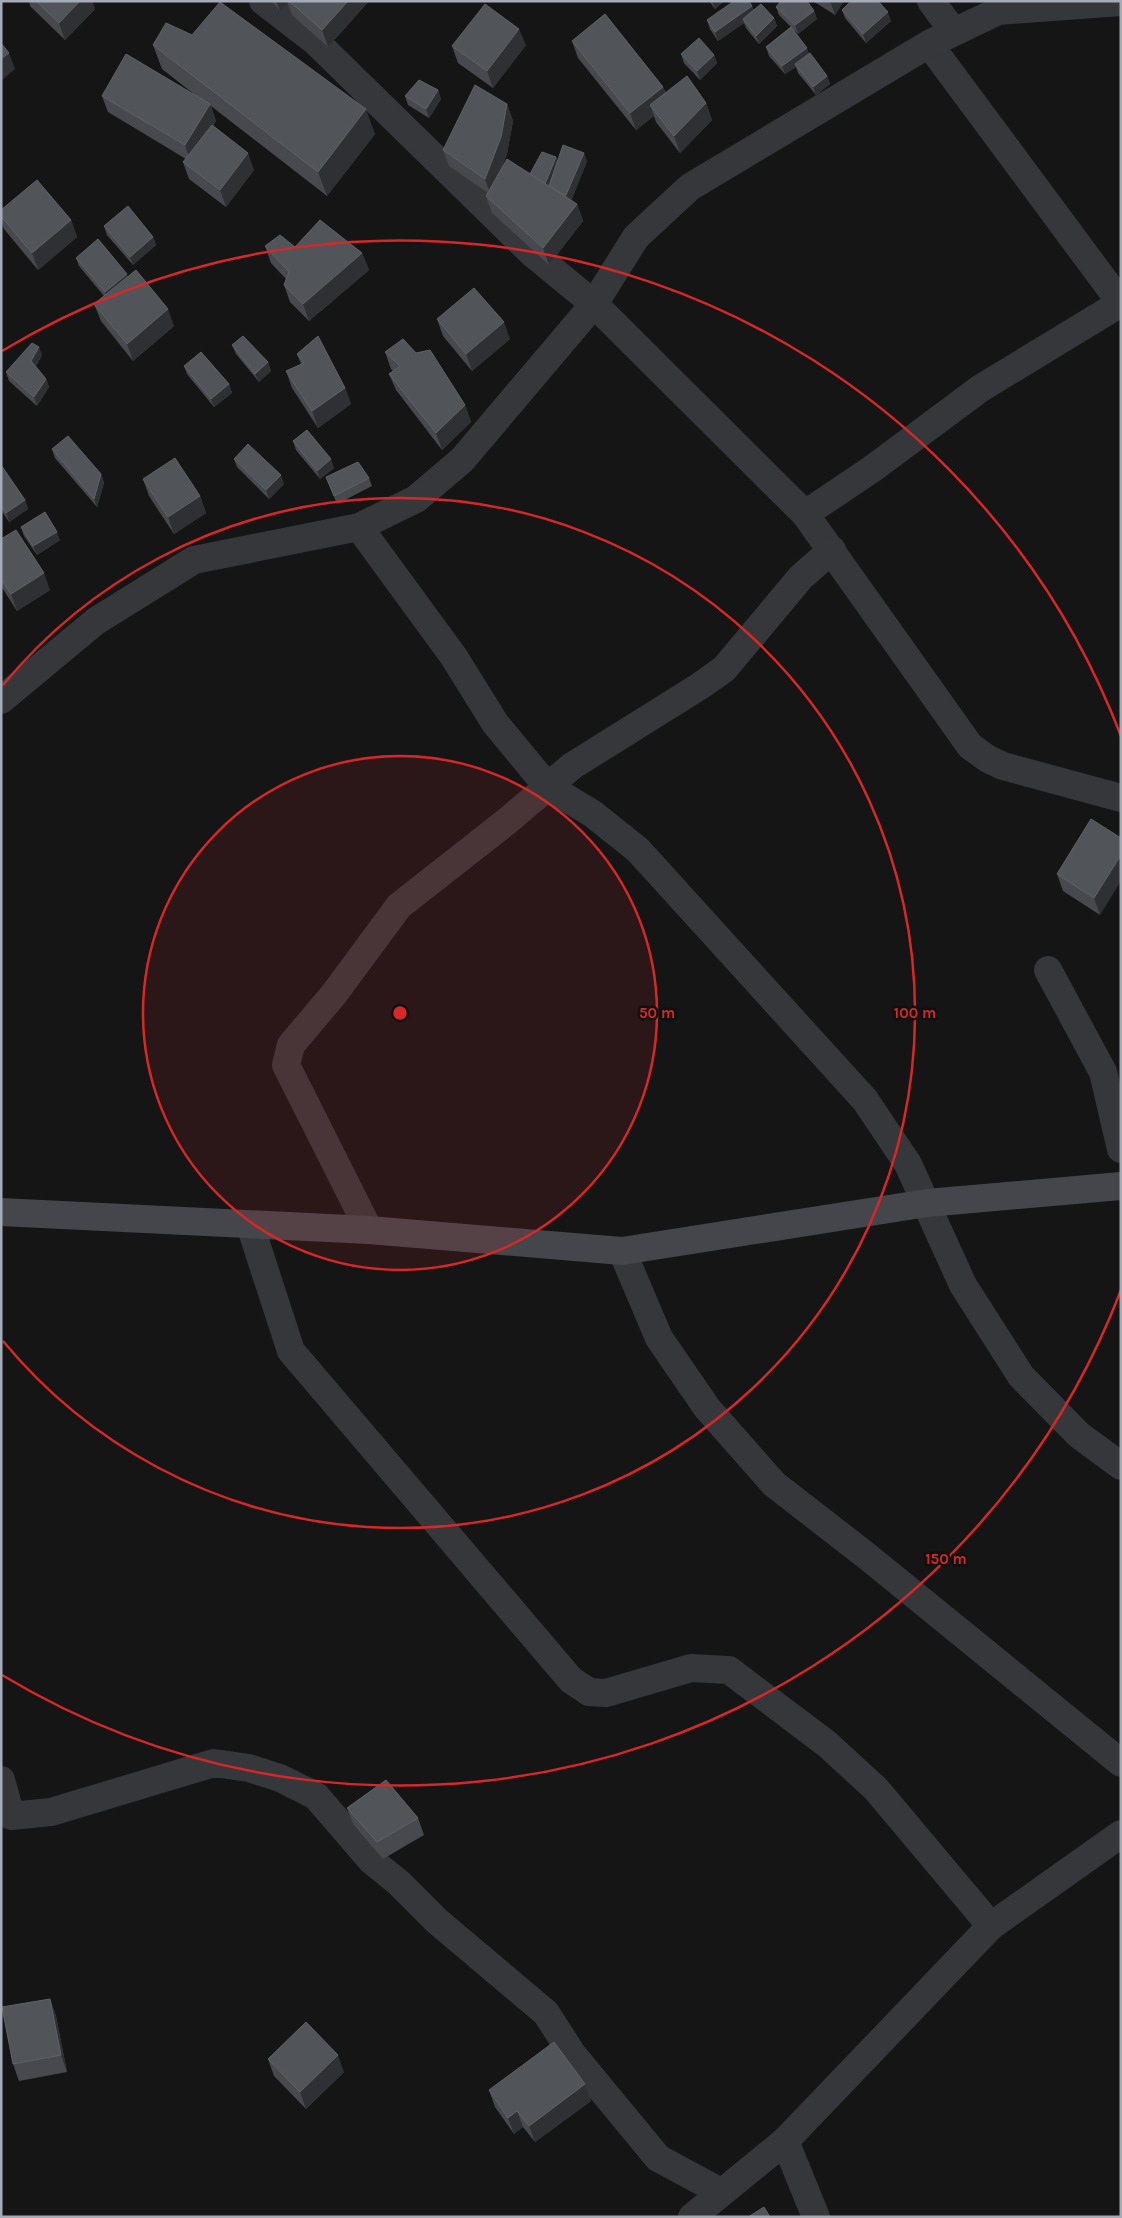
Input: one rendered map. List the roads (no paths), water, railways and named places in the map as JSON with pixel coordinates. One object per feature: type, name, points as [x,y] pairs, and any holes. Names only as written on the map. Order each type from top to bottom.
[{"type":"street","points":[[263,1],[316,42],[533,254],[594,304],[806,514],[970,746],[988,759],[1003,766],[1121,798]]},
{"type":"street","points":[[931,1],[953,30]]},
{"type":"street","points":[[1,700],[96,621],[194,560],[360,527],[416,500],[462,460],[594,304],[636,237],[690,186],[953,30],[998,11],[1121,2]]},
{"type":"street","points":[[806,514],[981,388],[1121,303],[929,44]]},
{"type":"street","points":[[360,527],[454,658],[495,723],[547,786],[594,814],[638,850],[865,1100],[908,1164],[963,1285],[1021,1376],[1079,1435],[1121,1466]]},
{"type":"street","points":[[369,1230],[286,1065],[291,1046],[334,994],[399,906],[506,822],[572,766],[724,669],[801,577],[832,550]]},
{"type":"street","points":[[1048,970],[1103,1072],[1121,1149]]},
{"type":"street","points":[[1,1212],[369,1230],[622,1252],[926,1203],[1121,1186]]},
{"type":"street","points":[[250,1225],[291,1351],[570,1680],[589,1692],[606,1693],[691,1668],[729,1670],[827,1744],[876,1789],[991,1926]]},
{"type":"street","points":[[622,1252],[659,1338],[707,1408],[774,1484],[868,1557],[1121,1763]]},
{"type":"street","points":[[1,1780],[11,1816],[51,1812],[214,1763],[249,1768],[280,1778],[316,1796],[372,1861],[399,1883],[437,1921],[546,2013],[573,2055],[658,2158],[721,2192]]},
{"type":"street","points":[[692,2217],[785,2141],[991,1926],[1121,1834]]},
{"type":"street","points":[[785,2141],[816,2217]]}]
